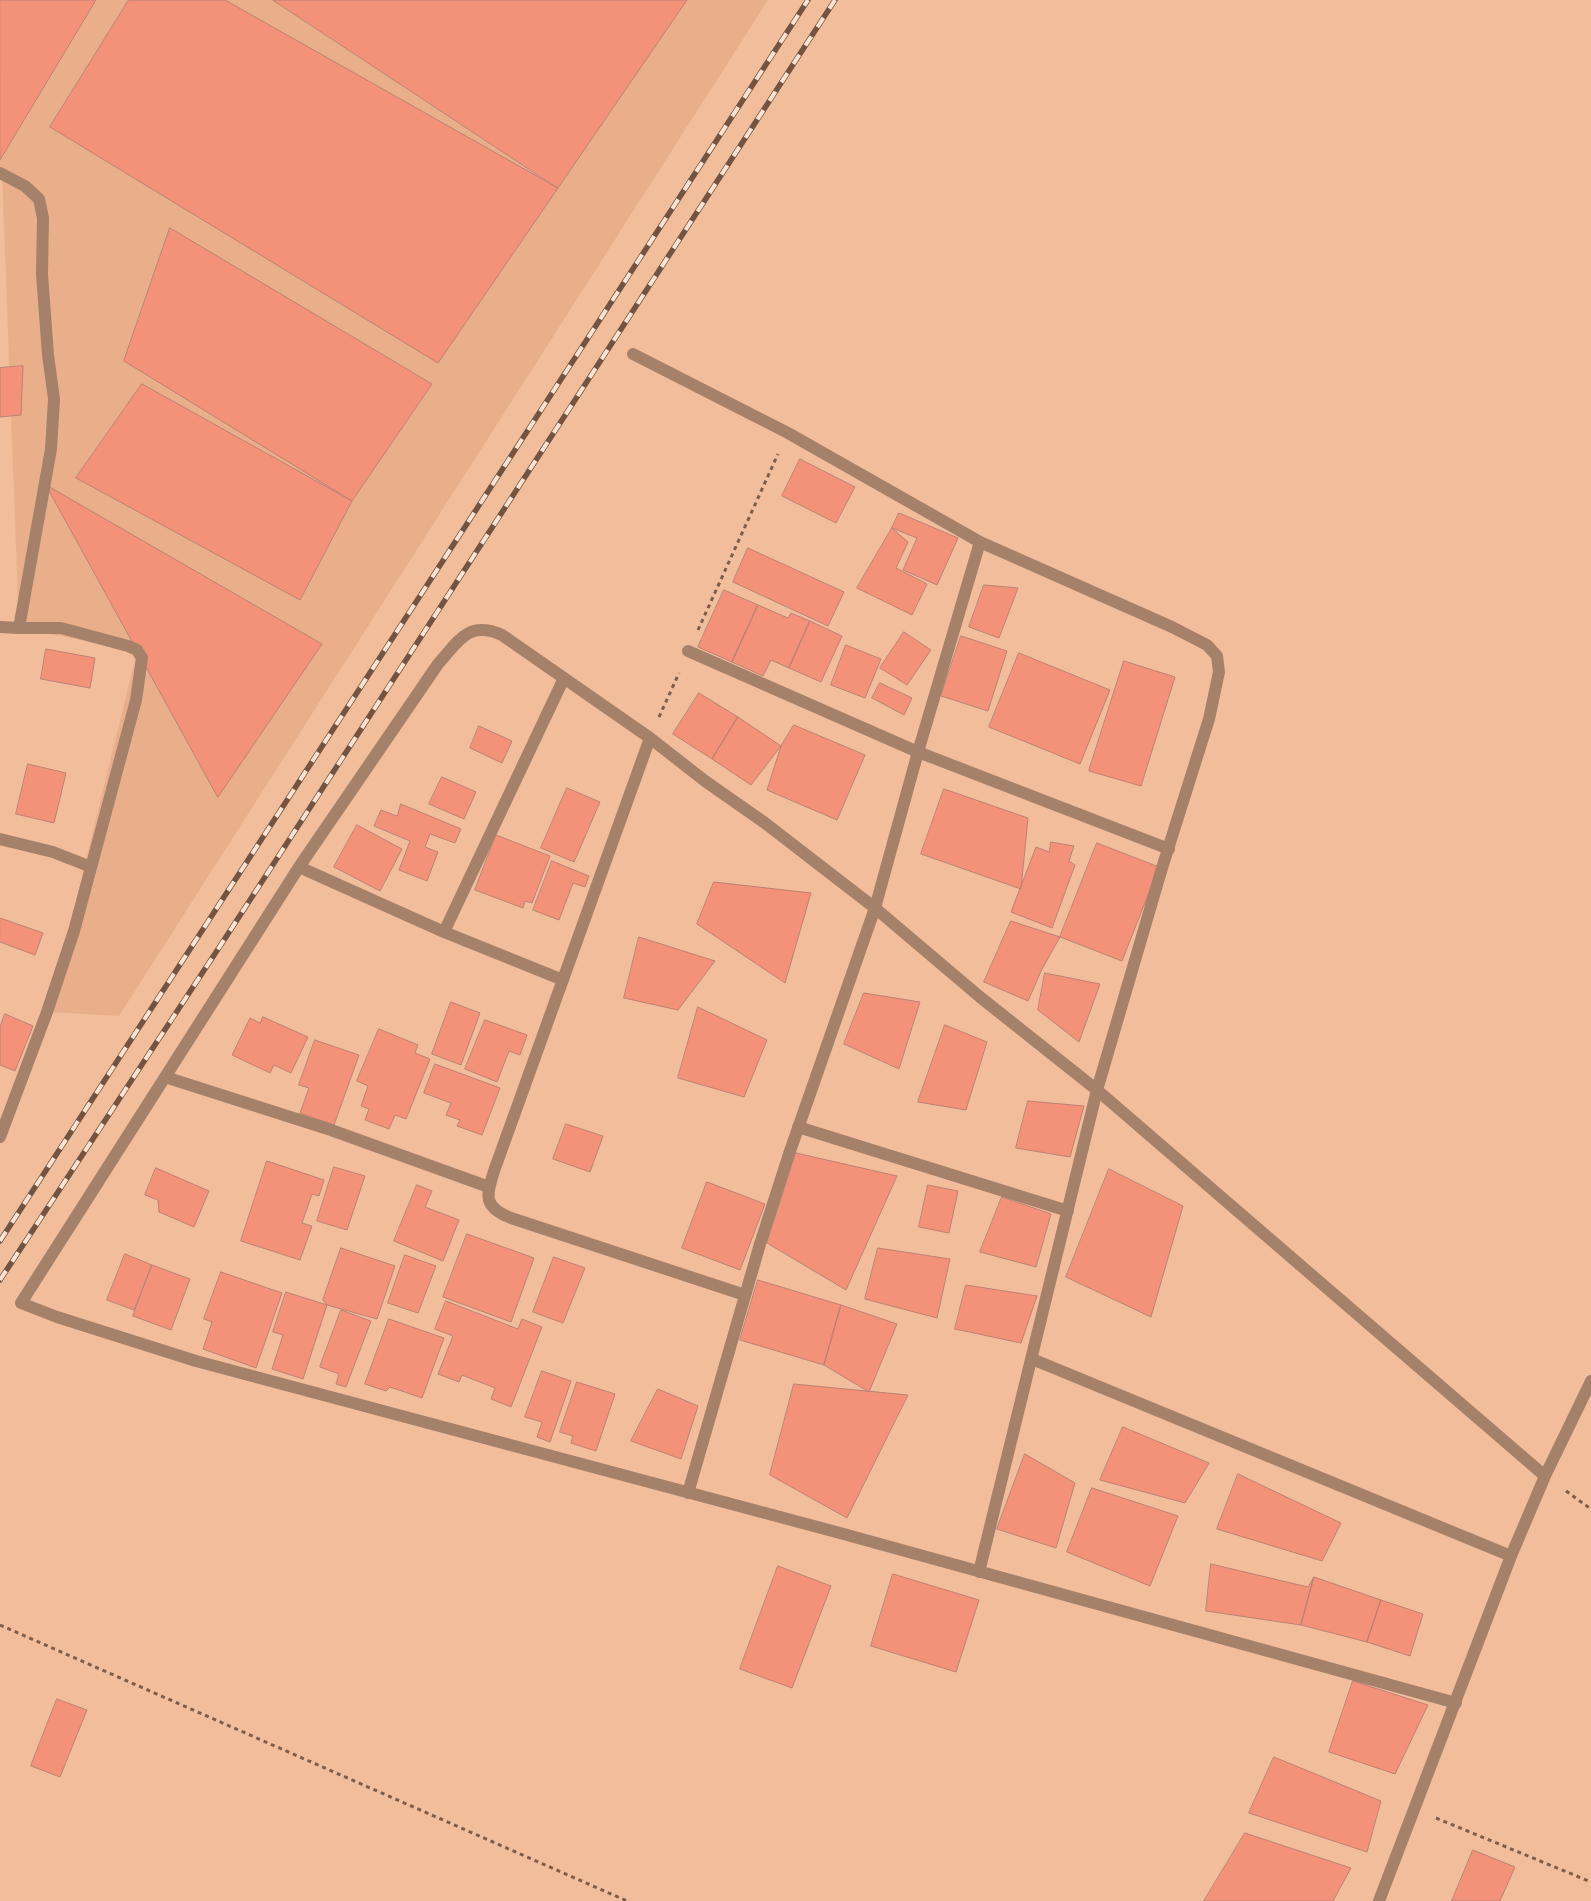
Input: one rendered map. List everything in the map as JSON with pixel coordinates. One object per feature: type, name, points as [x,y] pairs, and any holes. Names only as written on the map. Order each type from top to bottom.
[{"type":"street","points":[[0,173],[24,186],[38,199],[43,218],[42,274],[48,355],[54,399],[51,449],[19,628]]},
{"type":"street","points":[[633,354],[788,433],[980,542],[1172,627],[1206,645],[1217,656],[1219,672],[1209,719],[1168,849],[1097,1090],[979,1572]]},
{"type":"street","points":[[688,1493],[745,1295],[798,1128],[875,908],[918,752],[980,542]]},
{"type":"street","points":[[0,627],[61,628],[128,646],[137,650],[142,658],[136,700],[74,931],[48,1012],[1,1132]]},
{"type":"street","points":[[1456,1703],[850,1535],[196,1361],[58,1317],[21,1303],[299,867],[438,664],[463,636],[473,630],[491,630],[502,635],[650,738],[705,781],[765,823],[875,908],[980,997],[1097,1090],[1545,1476]]},
{"type":"street","points":[[688,651],[918,752],[1168,849]]},
{"type":"street","points":[[444,932],[564,678]]},
{"type":"street","points":[[650,738],[488,1187],[489,1202],[496,1212],[745,1295]]},
{"type":"street","points":[[0,839],[53,852],[91,867]]},
{"type":"street","points":[[299,867],[444,932],[563,980]]},
{"type":"street","points":[[165,1077],[331,1130],[488,1187]]},
{"type":"street","points":[[798,1128],[1068,1211]]},
{"type":"street","points":[[1032,1359],[1511,1556]]},
{"type":"street","points":[[1379,1901],[1511,1556],[1545,1476],[1591,1381]]},
{"type":"path","points":[[650,738],[788,433]]},
{"type":"path","points":[[1545,1476],[1591,1509]]},
{"type":"path","points":[[0,1625],[627,1901]]},
{"type":"path","points":[[1414,1810],[1591,1882]]},
{"type":"shaded area","points":[[0,0],[768,0],[119,1016],[49,1012],[137,651],[19,628],[2,171],[0,170]]},
{"type":"building","points":[[0,0],[96,0],[0,160]]},
{"type":"building","points":[[129,0],[225,0],[558,188],[438,363],[50,127]]},
{"type":"building","points":[[273,0],[687,0],[558,188]]},
{"type":"building","points":[[170,228],[432,384],[352,501],[124,361]]},
{"type":"building","points":[[23,366],[21,415],[0,417],[0,368]]},
{"type":"building","points":[[142,384],[352,501],[300,600],[76,478]]},
{"type":"building","points":[[800,459],[855,487],[836,523],[782,496]]},
{"type":"building","points":[[46,485],[322,644],[218,797]]},
{"type":"building","points":[[899,513],[958,538],[937,585],[903,570],[917,538],[892,528]]},
{"type":"building","points":[[892,528],[908,542],[896,568],[927,584],[912,615],[857,588]]},
{"type":"building","points":[[748,548],[844,592],[828,626],[733,582]]},
{"type":"building","points":[[984,585],[1018,588],[999,638],[969,627]]},
{"type":"building","points":[[724,590],[758,605],[732,662],[698,647]]},
{"type":"building","points":[[758,605],[788,618],[791,613],[810,621],[789,668],[771,660],[763,676],[732,662]]},
{"type":"building","points":[[810,621],[842,636],[821,682],[789,668]]},
{"type":"building","points":[[904,632],[931,650],[907,685],[880,668]]},
{"type":"building","points":[[961,636],[1007,651],[988,711],[941,696]]},
{"type":"building","points":[[846,645],[881,659],[865,698],[831,685]]},
{"type":"building","points":[[46,649],[95,658],[90,688],[41,679]]},
{"type":"building","points":[[1019,653],[1110,690],[1080,764],[989,727]]},
{"type":"building","points":[[1124,661],[1175,677],[1141,786],[1089,771]]},
{"type":"building","points":[[880,683],[912,698],[904,715],[872,698]]},
{"type":"building","points":[[699,693],[738,717],[712,759],[673,734]]},
{"type":"building","points":[[738,717],[781,746],[751,785],[712,759]]},
{"type":"building","points":[[794,725],[865,755],[837,820],[767,790],[781,746]]},
{"type":"building","points":[[479,726],[512,741],[502,763],[470,748]]},
{"type":"building","points":[[28,764],[66,773],[54,823],[16,814]]},
{"type":"building","points":[[442,777],[476,792],[464,819],[429,804]]},
{"type":"building","points":[[567,788],[600,802],[574,862],[541,848]]},
{"type":"building","points":[[944,789],[1028,818],[1021,889],[921,854]]},
{"type":"building","points":[[401,804],[461,829],[455,843],[430,834],[425,847],[438,852],[427,881],[399,870],[410,841],[374,826],[381,810],[397,816]]},
{"type":"building","points":[[357,825],[402,849],[380,891],[334,867]]},
{"type":"building","points":[[496,835],[550,856],[532,903],[525,901],[523,908],[475,890]]},
{"type":"building","points":[[1051,842],[1074,846],[1069,861],[1075,865],[1052,928],[1011,912],[1036,847],[1049,852]]},
{"type":"building","points":[[1097,843],[1159,867],[1122,961],[1060,937]]},
{"type":"building","points":[[552,861],[589,876],[585,887],[573,883],[559,920],[533,910]]},
{"type":"building","points":[[714,882],[811,893],[785,983],[697,924]]},
{"type":"building","points":[[0,918],[43,933],[35,955],[0,942]]},
{"type":"building","points":[[1011,921],[1060,937],[1042,969],[1028,1001],[984,982]]},
{"type":"building","points":[[639,937],[715,961],[678,1010],[624,998]]},
{"type":"building","points":[[1045,973],[1100,984],[1079,1042],[1038,1010]]},
{"type":"building","points":[[864,993],[920,1002],[899,1069],[844,1044]]},
{"type":"building","points":[[451,1002],[480,1013],[461,1065],[432,1054]]},
{"type":"building","points":[[698,1007],[767,1040],[744,1097],[678,1078]]},
{"type":"building","points":[[5,1014],[33,1026],[15,1071],[0,1065],[0,1027]]},
{"type":"building","points":[[263,1017],[308,1037],[291,1073],[274,1065],[270,1073],[232,1055],[250,1018],[260,1023]]},
{"type":"building","points":[[485,1020],[527,1035],[520,1055],[509,1051],[497,1082],[465,1069]]},
{"type":"building","points":[[945,1025],[987,1042],[966,1110],[918,1102]]},
{"type":"building","points":[[379,1029],[418,1045],[415,1053],[430,1059],[406,1119],[395,1115],[389,1129],[365,1120],[369,1109],[361,1106],[368,1086],[357,1081]]},
{"type":"building","points":[[315,1040],[359,1055],[334,1125],[300,1113],[309,1088],[299,1085]]},
{"type":"building","points":[[435,1064],[500,1088],[482,1135],[457,1126],[460,1120],[446,1115],[451,1103],[424,1093]]},
{"type":"building","points":[[1028,1101],[1084,1106],[1070,1157],[1016,1148]]},
{"type":"building","points":[[566,1124],[603,1136],[590,1172],[553,1159]]},
{"type":"building","points":[[796,1153],[897,1176],[846,1290],[767,1243]]},
{"type":"building","points":[[267,1161],[324,1180],[319,1196],[312,1194],[302,1223],[312,1226],[300,1260],[241,1241]]},
{"type":"building","points":[[334,1167],[365,1176],[347,1230],[317,1221]]},
{"type":"building","points":[[156,1168],[209,1191],[194,1227],[159,1212],[158,1200],[145,1195]]},
{"type":"building","points":[[1109,1169],[1183,1206],[1151,1317],[1066,1277]]},
{"type":"building","points":[[707,1182],[765,1204],[740,1270],[682,1248]]},
{"type":"building","points":[[417,1185],[432,1191],[425,1207],[459,1220],[443,1261],[394,1241]]},
{"type":"building","points":[[928,1185],[958,1191],[949,1233],[919,1227]]},
{"type":"building","points":[[1002,1197],[1051,1214],[1036,1267],[980,1252]]},
{"type":"building","points":[[467,1234],[534,1258],[511,1322],[443,1297]]},
{"type":"building","points":[[341,1248],[395,1266],[377,1319],[327,1305],[323,1300]]},
{"type":"building","points":[[878,1248],[950,1259],[937,1318],[865,1299]]},
{"type":"building","points":[[125,1254],[152,1265],[134,1310],[107,1300]]},
{"type":"building","points":[[405,1255],[436,1266],[418,1313],[388,1303]]},
{"type":"building","points":[[554,1257],[585,1268],[563,1323],[533,1312]]},
{"type":"building","points":[[152,1265],[190,1279],[171,1330],[133,1316]]},
{"type":"building","points":[[221,1272],[282,1293],[256,1368],[203,1349],[212,1322],[204,1319]]},
{"type":"building","points":[[758,1280],[841,1305],[824,1365],[740,1340]]},
{"type":"building","points":[[966,1285],[1037,1296],[1021,1343],[955,1329]]},
{"type":"building","points":[[286,1292],[327,1305],[303,1379],[272,1369],[283,1335],[273,1332]]},
{"type":"building","points":[[446,1301],[518,1329],[522,1319],[542,1327],[511,1407],[491,1399],[495,1388],[462,1375],[459,1382],[438,1374],[453,1336],[435,1329]]},
{"type":"building","points":[[841,1305],[897,1324],[869,1392],[824,1365]]},
{"type":"building","points":[[341,1310],[371,1321],[346,1387],[336,1384],[339,1374],[320,1367]]},
{"type":"building","points":[[389,1319],[444,1338],[422,1398],[390,1387],[386,1391],[365,1384]]},
{"type":"building","points":[[542,1371],[571,1381],[550,1442],[537,1437],[542,1422],[525,1417]]},
{"type":"building","points":[[577,1382],[615,1394],[596,1451],[571,1443],[573,1436],[560,1432]]},
{"type":"building","points":[[794,1384],[908,1395],[847,1518],[770,1475]]},
{"type":"building","points":[[658,1389],[698,1406],[681,1459],[631,1441]]},
{"type":"building","points":[[1123,1427],[1209,1463],[1185,1503],[1100,1480]]},
{"type":"building","points":[[1025,1454],[1075,1483],[1056,1548],[997,1529]]},
{"type":"building","points":[[1238,1474],[1341,1523],[1322,1561],[1217,1529]]},
{"type":"building","points":[[1092,1488],[1178,1516],[1150,1586],[1067,1552]]},
{"type":"building","points":[[1211,1564],[1308,1587],[1314,1577],[1301,1625],[1206,1611]]},
{"type":"building","points":[[778,1566],[831,1586],[792,1688],[740,1669]]},
{"type":"building","points":[[893,1574],[979,1600],[956,1672],[871,1646]]},
{"type":"building","points":[[1314,1577],[1381,1600],[1367,1642],[1301,1625]]},
{"type":"building","points":[[1381,1600],[1423,1614],[1410,1656],[1367,1642]]},
{"type":"building","points":[[1353,1681],[1428,1705],[1395,1774],[1329,1752]]},
{"type":"building","points":[[57,1699],[87,1710],[60,1777],[31,1766]]},
{"type":"building","points":[[1274,1757],[1381,1801],[1367,1852],[1249,1813]]},
{"type":"building","points":[[1245,1833],[1351,1868],[1333,1901],[1204,1901]]},
{"type":"building","points":[[1473,1850],[1515,1867],[1500,1901],[1452,1901]]},
{"type":"railway","points":[[0,1241],[808,0]]},
{"type":"railway","points":[[0,1280],[224,940],[835,0]]}]
